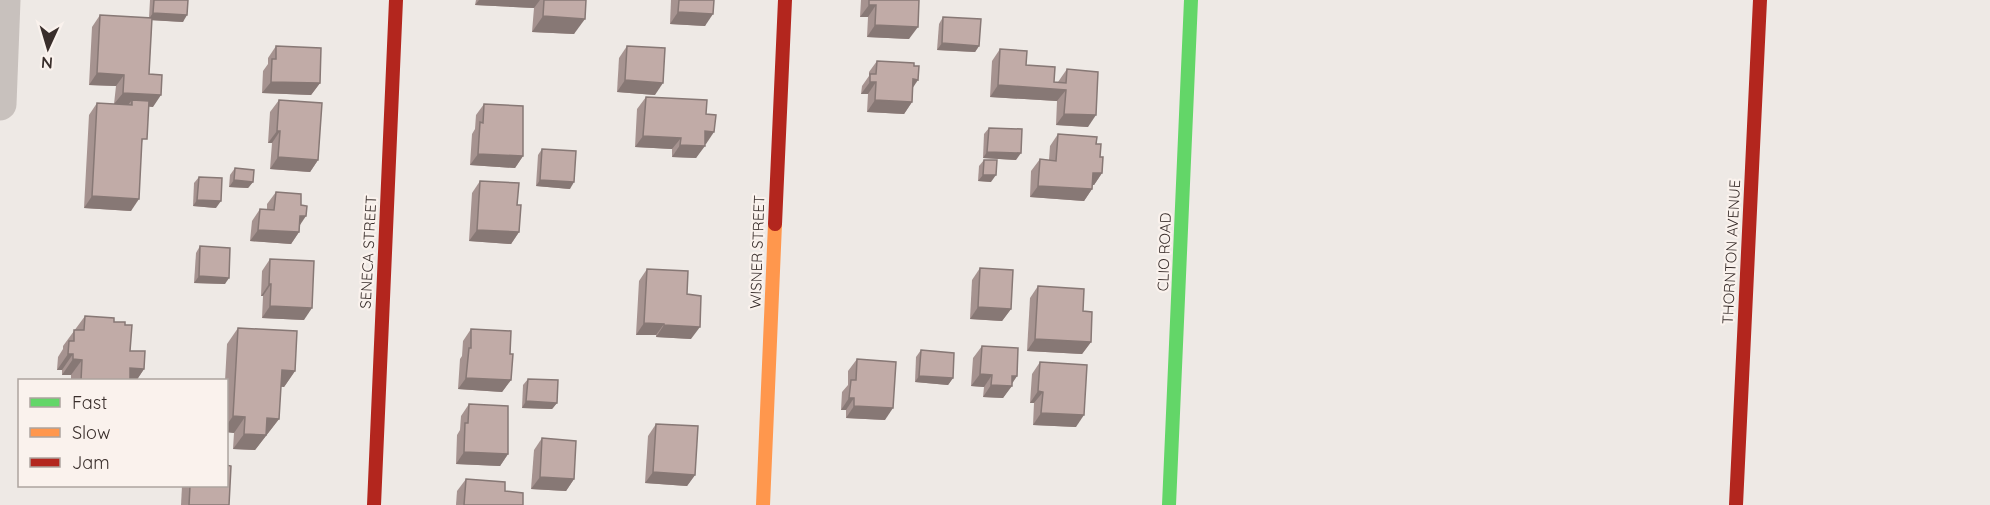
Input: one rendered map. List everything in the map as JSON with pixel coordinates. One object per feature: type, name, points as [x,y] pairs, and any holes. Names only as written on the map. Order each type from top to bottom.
[{"type":"street","points":[[0,104],[4,0]]},
{"type":"street","name":"SENECA STREET","points":[[374,505],[396,0]]},
{"type":"street","name":"WISNER STREET","points":[[763,505],[785,0]]},
{"type":"street","name":"CLIO ROAD","points":[[1169,505],[1191,0]]},
{"type":"street","name":"THORNTON AVENUE","points":[[1736,505],[1760,0]]},
{"type":"building","points":[[154,0],[188,0],[187,15],[153,13]]},
{"type":"building","points":[[544,0],[586,0],[585,19],[543,16]]},
{"type":"building","points":[[679,0],[714,0],[713,14],[678,12]]},
{"type":"building","points":[[869,0],[919,0],[918,27],[875,25],[876,5],[869,5]]},
{"type":"building","points":[[100,15],[152,18],[149,74],[162,75],[161,95],[123,93],[124,75],[97,73]]},
{"type":"building","points":[[943,17],[981,19],[979,46],[942,43]]},
{"type":"building","points":[[276,46],[321,48],[320,83],[271,82],[272,59],[276,59]]},
{"type":"building","points":[[627,46],[665,48],[663,83],[625,80]]},
{"type":"building","points":[[1000,49],[1027,51],[1026,65],[1055,67],[1054,82],[1066,83],[1067,69],[1098,72],[1096,115],[1064,114],[1066,90],[998,85]]},
{"type":"building","points":[[877,61],[914,63],[914,66],[919,66],[918,80],[913,79],[912,102],[875,100],[876,82],[870,82],[870,74],[876,74]]},
{"type":"building","points":[[646,97],[707,100],[706,114],[716,115],[714,132],[705,131],[705,146],[680,145],[681,138],[643,136]]},
{"type":"building","points":[[132,100],[149,101],[147,139],[142,139],[139,199],[92,196],[97,103],[132,105]]},
{"type":"building","points":[[279,100],[322,103],[318,160],[278,157]]},
{"type":"building","points":[[484,104],[523,106],[523,156],[478,154],[480,122],[483,123]]},
{"type":"building","points":[[989,128],[1022,129],[1021,153],[987,152]]},
{"type":"building","points":[[1058,134],[1097,137],[1096,144],[1101,144],[1100,157],[1103,157],[1102,173],[1093,173],[1092,189],[1038,186],[1040,159],[1056,161]]},
{"type":"building","points":[[542,149],[576,151],[574,182],[540,180]]},
{"type":"building","points":[[984,160],[997,160],[996,175],[983,175]]},
{"type":"building","points":[[235,168],[254,170],[253,182],[234,180]]},
{"type":"building","points":[[199,177],[222,178],[221,201],[197,200]]},
{"type":"building","points":[[480,181],[519,183],[517,205],[521,205],[519,232],[477,230]]},
{"type":"building","points":[[276,192],[301,194],[301,205],[307,206],[306,216],[300,216],[299,232],[258,230],[260,209],[274,210]]},
{"type":"building","points":[[200,246],[230,248],[229,278],[199,276]]},
{"type":"building","points":[[270,259],[314,261],[312,308],[270,306]]},
{"type":"building","points":[[980,268],[1013,270],[1011,309],[978,307]]},
{"type":"building","points":[[647,269],[688,271],[687,294],[701,296],[700,327],[644,323]]},
{"type":"building","points":[[1038,286],[1084,289],[1083,311],[1092,312],[1091,342],[1035,339]]},
{"type":"building","points":[[85,316],[114,318],[114,322],[125,322],[125,325],[132,325],[130,351],[145,351],[144,369],[130,368],[130,379],[81,379],[82,360],[73,359],[73,354],[68,354],[69,341],[74,341],[74,330],[84,330]]},
{"type":"building","points":[[238,328],[297,331],[295,371],[282,370],[279,419],[267,418],[266,435],[244,434],[245,417],[233,416]]},
{"type":"building","points":[[471,329],[511,331],[510,354],[513,354],[511,380],[466,378],[469,348],[471,348]]},
{"type":"building","points":[[982,346],[1018,348],[1017,376],[1012,376],[1012,386],[991,385],[992,375],[980,374]]},
{"type":"building","points":[[921,350],[954,353],[953,378],[919,376]]},
{"type":"building","points":[[857,359],[896,362],[893,408],[854,406],[854,398],[849,398],[851,380],[856,380]]},
{"type":"building","points":[[1040,362],[1087,365],[1084,415],[1041,413],[1043,392],[1038,391]]},
{"type":"building","points":[[528,379],[558,380],[557,403],[526,401]]},
{"type":"building","points":[[469,404],[508,406],[508,454],[464,452],[465,423],[468,423]]},
{"type":"building","points":[[656,424],[698,426],[695,475],[653,472]]},
{"type":"building","points":[[542,438],[576,441],[574,479],[540,477]]},
{"type":"building","points":[[228,465],[231,466],[229,505],[189,505],[190,487],[228,487]]},
{"type":"building","points":[[466,479],[505,482],[505,491],[523,493],[523,505],[464,505]]},
{"type":"traffic: fast","points":[[1169,505],[1191,0]]},
{"type":"traffic: slow","points":[[763,505],[775,224]]},
{"type":"traffic: jam","points":[[374,505],[396,0]]},
{"type":"traffic: jam","points":[[775,224],[785,0]]},
{"type":"traffic: jam","points":[[1736,505],[1760,0]]}]
